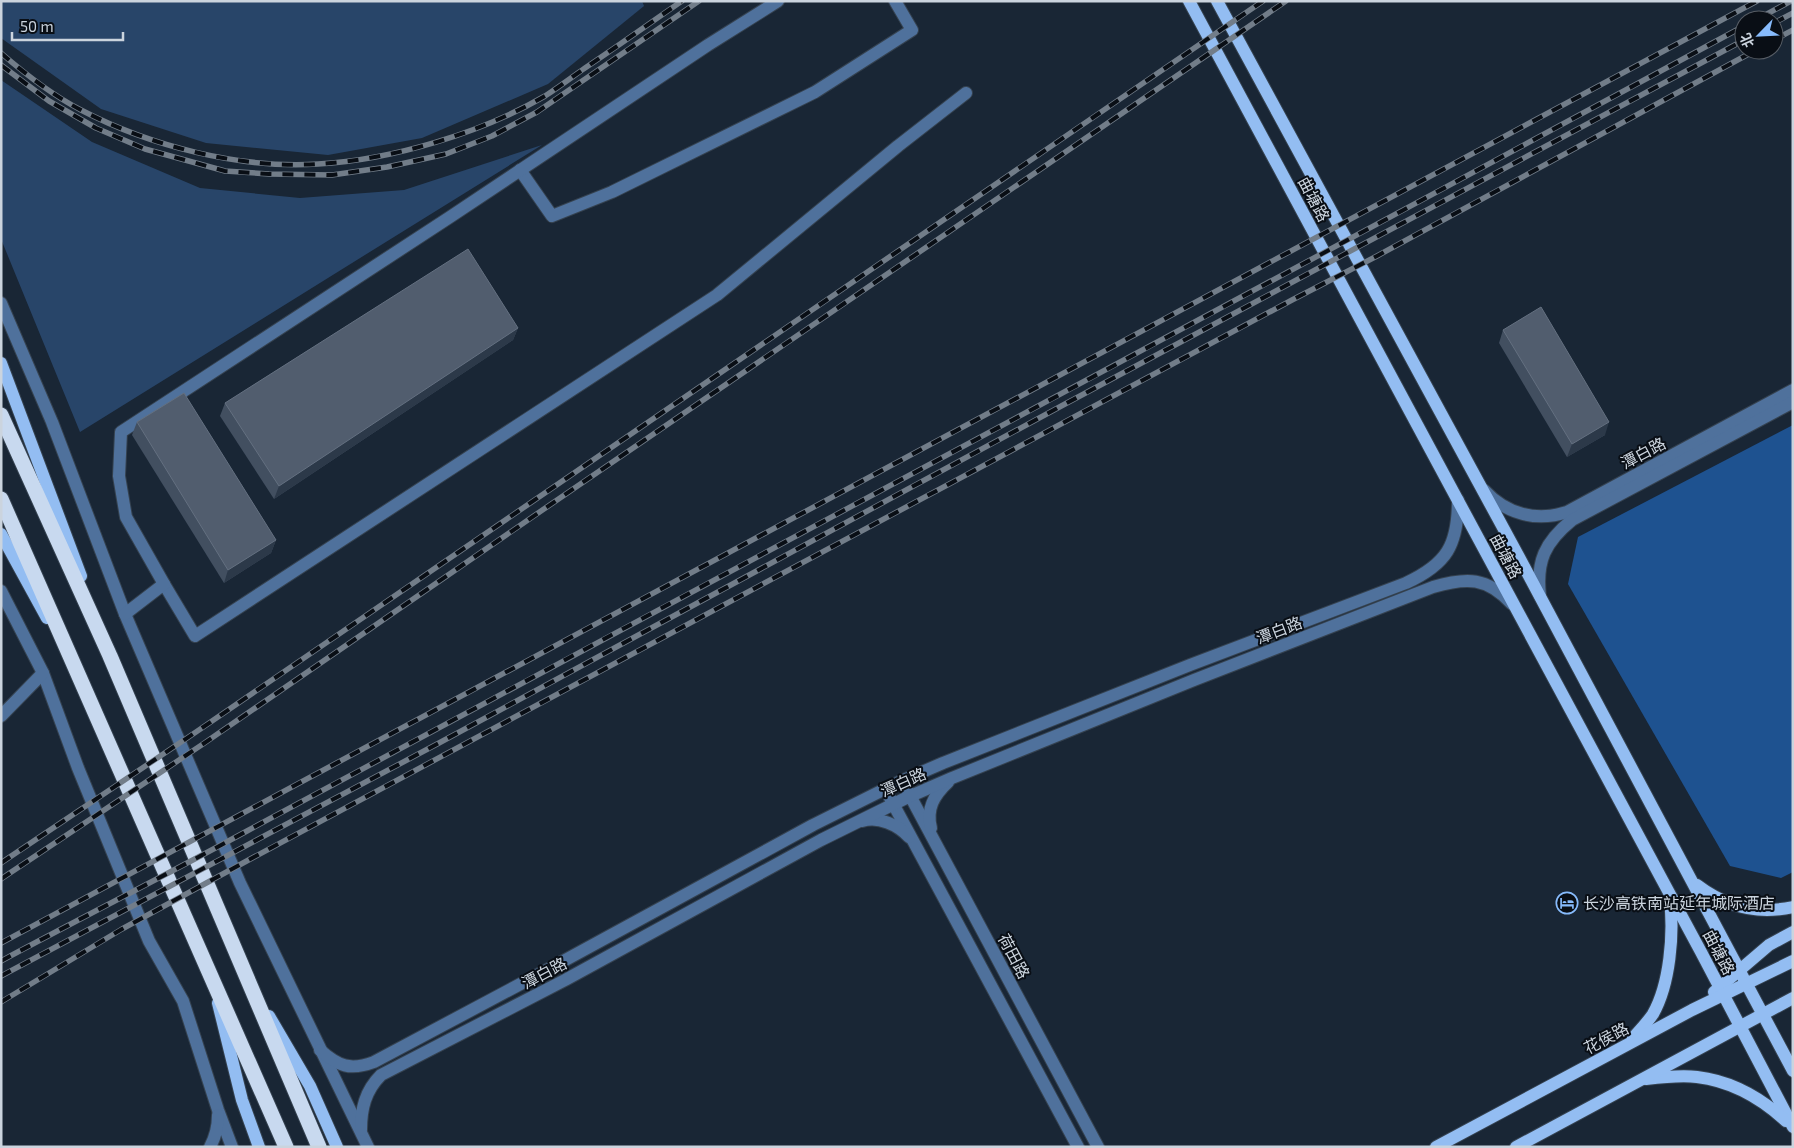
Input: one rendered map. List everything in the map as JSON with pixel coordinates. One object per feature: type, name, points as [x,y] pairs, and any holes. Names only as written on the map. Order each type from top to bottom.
[{"type":"highway","points":[[1,415],[110,656],[319,1147]]},
{"type":"highway","points":[[1,499],[286,1147]]},
{"type":"main road","name":"曲塘路","points":[[1189,1],[1517,608],[1793,1127]]},
{"type":"main road","name":"曲塘路","points":[[1217,1],[1540,596],[1793,1071]]},
{"type":"main road","points":[[1,363],[110,656]]},
{"type":"main road","points":[[1,534],[81,682]]},
{"type":"main road","points":[[1693,882],[1721,900],[1746,909],[1774,911],[1793,907]]},
{"type":"main road","points":[[1625,1046],[1646,1024],[1664,986],[1672,933],[1669,893]]},
{"type":"main road","name":"花侯路","points":[[1436,1147],[1692,1010],[1721,991],[1739,970],[1769,945],[1793,932]]},
{"type":"main road","points":[[1721,991],[1747,984],[1793,961]]},
{"type":"main road","points":[[244,974],[310,1086],[337,1147]]},
{"type":"main road","points":[[212,981],[242,1100],[259,1147]]},
{"type":"main road","points":[[1516,1147],[1793,998]]},
{"type":"main road","points":[[1641,1079],[1696,1077],[1718,1081],[1761,1100],[1793,1127]]},
{"type":"street","points":[[778,1],[708,45],[121,432],[119,476],[126,517],[196,636],[717,295],[966,92]]},
{"type":"street","points":[[520,170],[552,216],[612,192],[815,92],[912,30],[895,1]]},
{"type":"street","points":[[1,303],[52,422],[125,614],[240,883],[368,1147]]},
{"type":"street","name":"潭白路","points":[[1480,487],[1498,503],[1514,512],[1529,515],[1555,516],[1567,512],[1793,390]]},
{"type":"street","name":"潭白路","points":[[1540,596],[1538,579],[1540,563],[1545,550],[1560,530],[1572,520],[1793,402]]},
{"type":"street","name":"潭白路","points":[[320,1050],[332,1060],[345,1066],[360,1067],[374,1062],[813,825],[902,781],[1097,702],[1406,583],[1438,564],[1448,550],[1455,534],[1458,520],[1458,500]]},
{"type":"street","name":"潭白路","points":[[361,1130],[361,1114],[364,1102],[371,1086],[381,1076],[565,980],[853,824],[910,796],[1409,596],[1450,582],[1481,581],[1494,588],[1517,608]]},
{"type":"street","points":[[125,614],[164,584]]},
{"type":"street","points":[[1,591],[43,673],[78,768],[149,941],[183,1001],[232,1147]]},
{"type":"street","points":[[1,716],[43,673]]},
{"type":"street","points":[[934,840],[929,822],[931,803],[942,787],[955,777]]},
{"type":"street","name":"荷田路","points":[[902,781],[1098,1147]]},
{"type":"street","name":"荷田路","points":[[886,789],[1078,1147]]},
{"type":"street","points":[[853,824],[866,820],[885,822],[905,832],[914,842]]},
{"type":"street","points":[[210,1147],[215,1138],[218,1110]]},
{"type":"shaded area","points":[[1,1],[642,1],[644,6],[548,84],[422,138],[328,155],[206,143],[101,109],[1,38]]},
{"type":"shaded area","points":[[1,80],[92,142],[200,188],[300,198],[404,190],[542,145],[80,432],[1,239]]},
{"type":"shaded area","points":[[1793,425],[1793,872],[1781,878],[1730,866],[1568,584],[1578,537]]},
{"type":"building","points":[[468,249],[518,328],[279,486],[225,403]]},
{"type":"building","points":[[1541,307],[1609,422],[1572,444],[1503,330]]},
{"type":"building","points":[[184,393],[276,540],[228,570],[137,422]]},
{"type":"railway","points":[[1,53],[60,98],[108,123],[136,134],[166,144],[227,159],[288,165],[318,164],[376,157],[435,142],[493,122],[545,96],[682,1]]},
{"type":"railway","points":[[1,65],[49,101],[96,128],[145,149],[225,171],[332,175],[387,167],[446,154],[492,136],[537,112],[699,1]]},
{"type":"railway","points":[[1,863],[196,732],[1263,1]]},
{"type":"railway","points":[[1,879],[203,744],[1286,1]]},
{"type":"railway","points":[[1,943],[1757,1]]},
{"type":"railway","points":[[1774,10],[1791,1]]},
{"type":"railway","points":[[1784,18],[1793,13]]},
{"type":"railway","points":[[1784,35],[1793,30]]},
{"type":"railway","points":[[1,961],[217,847],[1734,31]]},
{"type":"railway","points":[[1,976],[439,743],[1065,404],[1734,45]]},
{"type":"railway","points":[[1,1002],[122,929],[254,857],[1377,256],[1738,60]]},
{"type":"place","name":"长沙高铁南站延年城际酒店","points":[[1567,903]]}]
